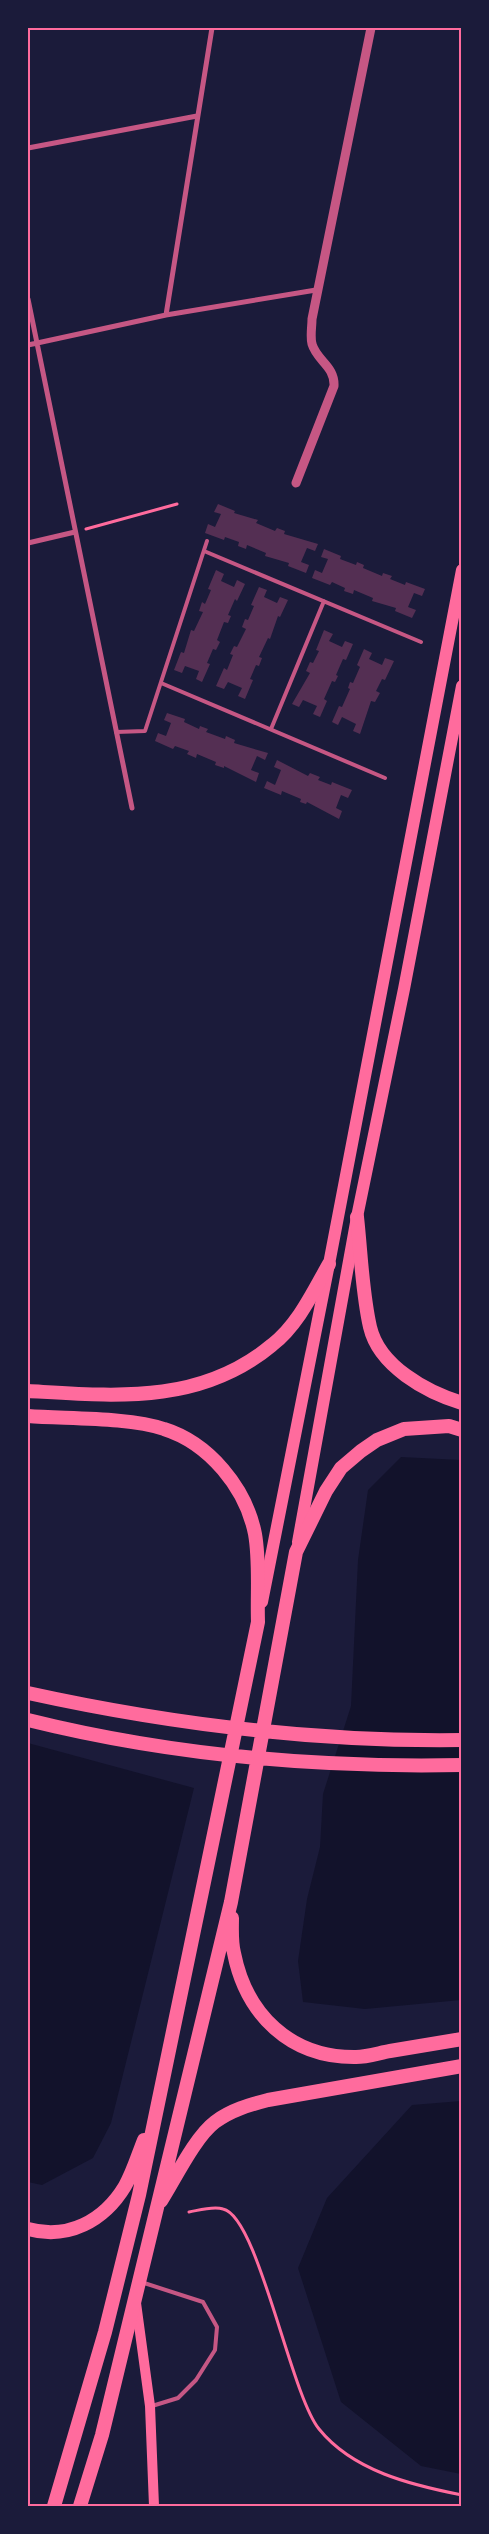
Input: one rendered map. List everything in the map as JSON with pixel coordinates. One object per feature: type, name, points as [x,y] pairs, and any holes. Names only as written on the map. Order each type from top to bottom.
[{"type":"highway","points":[[357,1217],[370,1329],[384,1353],[397,1369],[429,1390],[462,1402]]},
{"type":"highway","points":[[28,1391],[155,1394],[196,1386],[236,1371],[273,1345],[297,1318],[329,1264]]},
{"type":"highway","points":[[28,1416],[129,1423],[164,1429],[197,1445],[218,1463],[235,1485],[245,1505],[255,1534],[258,1622],[139,2195],[105,2332],[54,2506]]},
{"type":"highway","points":[[80,2506],[102,2435],[231,1902],[296,1552],[326,1491],[341,1468],[361,1451],[377,1440],[404,1430],[449,1426],[462,1430]]},
{"type":"highway","points":[[28,1693],[94,1708],[200,1723],[301,1734],[412,1741],[462,1740]]},
{"type":"highway","points":[[28,1720],[89,1735],[299,1762],[407,1766],[462,1765]]},
{"type":"highway","points":[[231,1902],[233,1951],[241,1980],[252,2005],[275,2030],[303,2046],[328,2054],[357,2057],[462,2039]]},
{"type":"highway","points":[[155,2210],[196,2143],[214,2123],[237,2109],[268,2100],[462,2066]]},
{"type":"highway","points":[[28,2229],[58,2233],[84,2226],[108,2210],[125,2186],[157,2106]]},
{"type":"main road","points":[[258,1622],[329,1264],[462,570]]},
{"type":"main road","points":[[296,1552],[357,1217],[404,988],[461,690]]},
{"type":"main road","points":[[137,2288],[150,2406],[154,2506]]},
{"type":"street","points":[[166,315],[212,28]]},
{"type":"street","points":[[296,483],[334,386],[332,371],[316,353],[312,343],[316,290],[371,28]]},
{"type":"street","points":[[28,148],[197,116]]},
{"type":"street","points":[[28,345],[166,315],[316,290]]},
{"type":"street","points":[[28,299],[132,808]]},
{"type":"street","points":[[28,543],[75,532]]},
{"type":"lane","points":[[116,732],[145,731],[207,541]]},
{"type":"lane","points":[[204,550],[421,642]]},
{"type":"lane","points":[[271,729],[324,601]]},
{"type":"lane","points":[[161,682],[385,778]]},
{"type":"lane","points":[[137,2288],[203,2302],[218,2327],[215,2350],[196,2380],[178,2398],[150,2406]]},
{"type":"path","points":[[75,532],[177,504]]},
{"type":"path","points":[[190,2212],[224,2209],[237,2217],[263,2277],[301,2393],[318,2428],[359,2462],[386,2475],[429,2488],[462,2495]]},
{"type":"shaded area","points":[[401,1457],[461,1460],[461,2000],[365,2009],[303,2002],[298,1961],[307,1899],[320,1847],[323,1794],[351,1706],[358,1560],[368,1490]]},
{"type":"shaded area","points":[[28,1743],[194,1788],[111,2123],[93,2158],[42,2185],[28,2182]]},
{"type":"shaded area","points":[[462,2101],[461,2474],[421,2466],[341,2402],[298,2268],[327,2198],[412,2105]]},
{"type":"building","points":[[218,504],[235,511],[234,513],[258,520],[256,523],[275,531],[277,528],[285,531],[284,534],[318,544],[315,551],[307,548],[301,562],[309,565],[306,573],[288,566],[289,563],[265,556],[266,553],[247,545],[246,549],[238,546],[239,542],[225,537],[224,540],[205,533],[208,524],[215,527],[221,514],[214,512]]},
{"type":"building","points":[[324,549],[341,556],[340,559],[356,565],[357,562],[364,565],[363,568],[382,576],[383,573],[392,576],[390,579],[405,585],[406,582],[425,589],[422,596],[414,593],[408,607],[416,610],[412,618],[395,611],[396,608],[372,601],[373,598],[354,590],[353,594],[344,591],[345,588],[332,582],[330,585],[312,578],[315,570],[322,573],[328,559],[321,557]]},
{"type":"building","points":[[216,570],[224,574],[221,581],[234,587],[237,580],[245,584],[237,601],[235,599],[228,615],[231,616],[228,623],[224,622],[217,640],[220,642],[216,650],[213,649],[207,663],[210,664],[202,682],[196,679],[199,671],[185,666],[182,673],[174,670],[181,652],[184,653],[191,630],[194,631],[203,612],[199,611],[202,602],[205,604],[211,590],[208,589]]},
{"type":"building","points":[[259,587],[267,590],[264,597],[277,603],[280,597],[288,600],[280,617],[278,616],[270,639],[268,638],[259,657],[262,658],[259,666],[256,665],[250,679],[253,680],[245,699],[238,696],[242,688],[228,682],[224,689],[216,686],[224,668],[227,670],[233,655],[230,654],[234,646],[237,647],[246,629],[242,627],[245,619],[248,620],[254,606],[251,605]]},
{"type":"building","points":[[324,630],[333,634],[329,641],[342,647],[345,641],[353,644],[346,660],[343,659],[335,682],[332,681],[324,699],[327,701],[320,717],[313,714],[317,706],[303,700],[299,707],[292,704],[310,673],[306,671],[310,662],[313,663],[319,651],[316,650]]},
{"type":"building","points":[[364,649],[372,653],[369,659],[382,665],[385,658],[394,661],[385,680],[382,679],[376,691],[380,693],[375,702],[371,701],[360,734],[353,731],[356,724],[342,717],[338,725],[332,722],[339,706],[342,707],[350,689],[348,688],[350,682],[353,683],[360,667],[357,665]]},
{"type":"building","points":[[167,713],[185,719],[184,722],[199,729],[200,726],[208,729],[206,732],[225,739],[226,736],[235,740],[234,743],[268,753],[265,760],[257,756],[251,770],[259,773],[256,782],[224,766],[224,768],[215,765],[216,762],[197,754],[196,758],[187,754],[189,751],[175,746],[173,749],[155,741],[158,733],[166,736],[171,723],[164,720]]},
{"type":"building","points":[[277,760],[308,776],[310,773],[320,777],[318,780],[331,785],[332,782],[352,790],[348,798],[341,795],[336,808],[342,811],[339,819],[307,802],[306,804],[300,802],[301,799],[282,791],[281,795],[264,788],[267,781],[275,785],[281,770],[274,767]]}]
